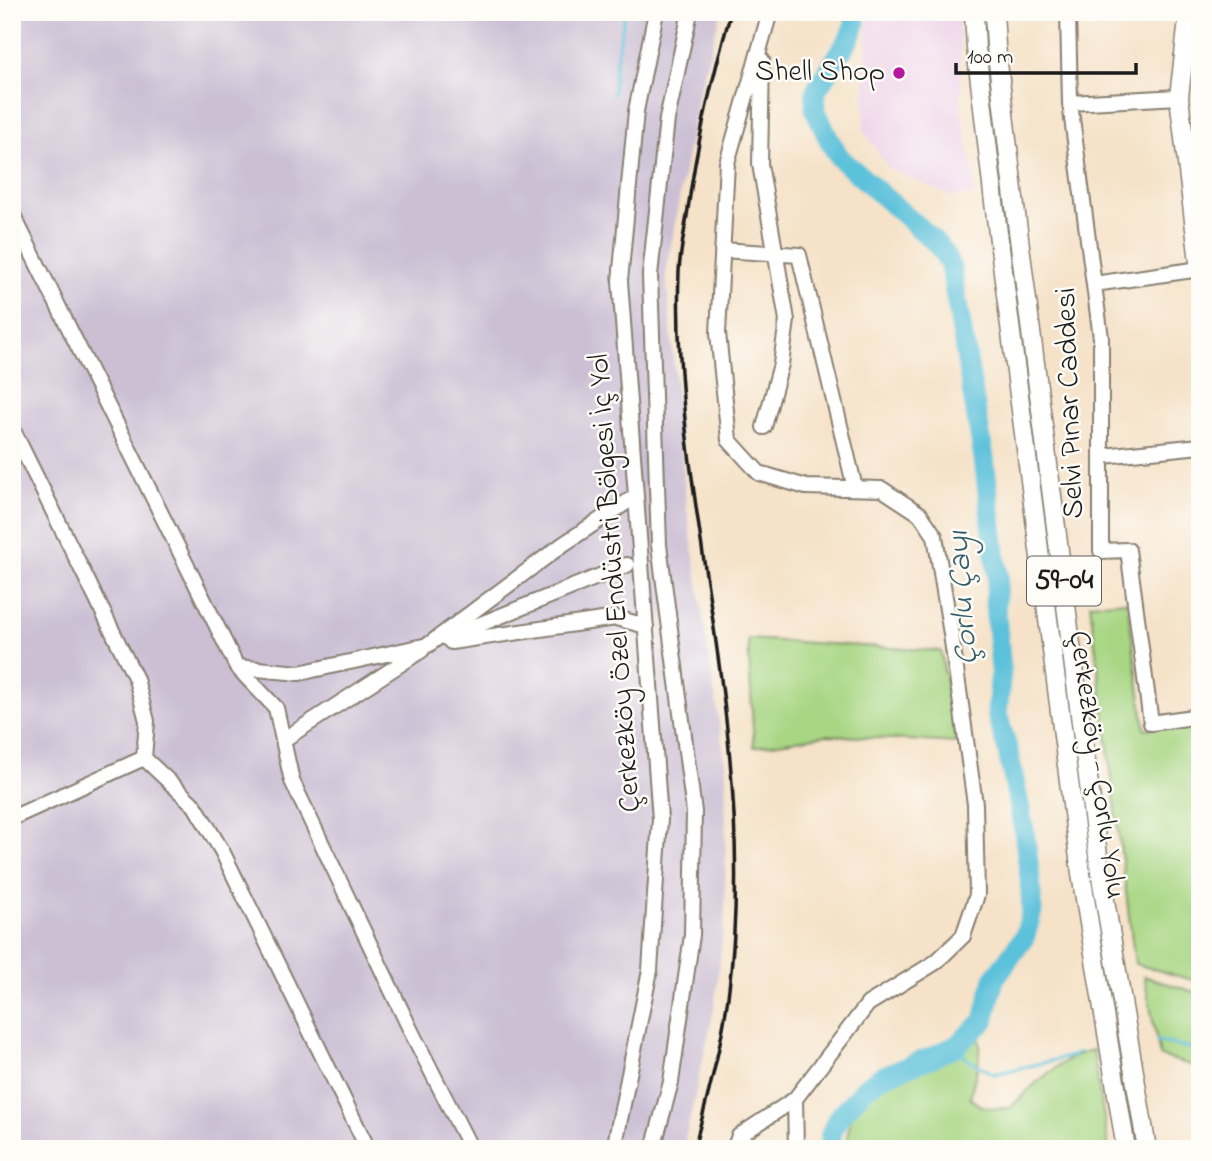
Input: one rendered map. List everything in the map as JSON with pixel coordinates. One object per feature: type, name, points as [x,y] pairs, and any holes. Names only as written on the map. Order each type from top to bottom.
[{"type":"main road","name":"Çerkezköy - Çorlu Yolu","points":[[974,12],[994,202],[1081,874],[1126,1149]]},
{"type":"main road","name":"59-04","points":[[994,12],[1011,175],[1100,871],[1147,1149]]},
{"type":"main road","points":[[1189,12],[1191,57],[1179,97],[1196,213],[1200,269]]},
{"type":"street","name":"Çerkezköy Özel Endüstri Bölgesi İç Yol","points":[[614,1149],[650,970],[660,819],[620,281],[636,111],[656,12]]},
{"type":"street","name":"Çerkezköy Özel Endüstri Bölgesi İç Yol","points":[[653,1149],[671,1082],[692,935],[694,812],[659,545],[650,275],[667,119],[690,12]]},
{"type":"street","points":[[734,1149],[739,1136],[795,1099],[868,1004],[936,962],[963,936],[977,895],[975,804],[935,536],[920,514],[883,489],[806,487],[758,473],[729,439],[718,333],[727,163],[770,12]]},
{"type":"street","name":"Selvi Pınar Caddesi","points":[[1068,12],[1070,103],[1101,338],[1101,551],[1128,550],[1151,723],[1200,716]]},
{"type":"street","points":[[762,41],[760,164],[787,320],[781,364],[764,428]]},
{"type":"street","points":[[1070,103],[1179,97]]},
{"type":"street","points":[[12,213],[237,667],[276,708],[292,781],[412,1033],[471,1149]]},
{"type":"street","points":[[722,250],[799,255],[855,488]]},
{"type":"street","points":[[1094,284],[1200,269]]},
{"type":"street","points":[[12,428],[136,679],[146,721],[144,758],[195,806],[222,851],[368,1149]]},
{"type":"street","points":[[1102,456],[1200,446]]},
{"type":"street","points":[[283,740],[428,645],[562,545],[636,496]]},
{"type":"street","points":[[428,645],[627,565]]},
{"type":"street","points":[[237,667],[299,673],[428,645],[616,618],[646,625]]},
{"type":"street","points":[[12,818],[144,758]]},
{"type":"street","points":[[795,1099],[796,1149]]},
{"type":"shaded area","points":[[12,12],[721,12],[697,98],[666,274],[686,503],[726,768],[725,916],[714,1009],[683,1149],[12,1149]]},
{"type":"shaded area","points":[[867,12],[958,12],[961,109],[973,174],[974,195],[953,197],[888,168],[864,131]]},
{"type":"green space","points":[[1127,601],[1145,729],[1200,721],[1200,982],[1135,964],[1090,604]]},
{"type":"green space","points":[[748,639],[941,651],[956,743],[827,735],[754,747]]},
{"type":"green space","points":[[1144,976],[1200,994],[1200,1068],[1160,1056]]},
{"type":"green space","points":[[973,1024],[978,1032],[980,1050],[970,1098],[989,1108],[1011,1108],[1027,1091],[1060,1065],[1093,1050],[1109,1149],[845,1149],[853,1106]]},
{"type":"waterway","points":[[613,94],[625,12]]},
{"type":"waterway","name":"Çorlu Çayı","points":[[831,1149],[831,1134],[838,1118],[865,1088],[881,1077],[956,1046],[984,1021],[994,979],[1025,936],[1032,911],[1024,830],[1008,751],[997,714],[1001,670],[995,604],[998,578],[984,458],[951,268],[934,241],[840,158],[815,109],[816,90],[849,39],[855,24],[854,12]]},
{"type":"waterway","points":[[1157,1041],[1200,1050]]},
{"type":"waterway","points":[[956,1046],[967,1059],[994,1074],[1073,1056],[1078,1052]]},
{"type":"railway","points":[[694,1149],[718,1054],[728,997],[734,935],[735,841],[723,690],[696,511],[682,391],[679,272],[701,134],[731,12]]},
{"type":"place","name":"Shell Shop","points":[[899,73]]}]
